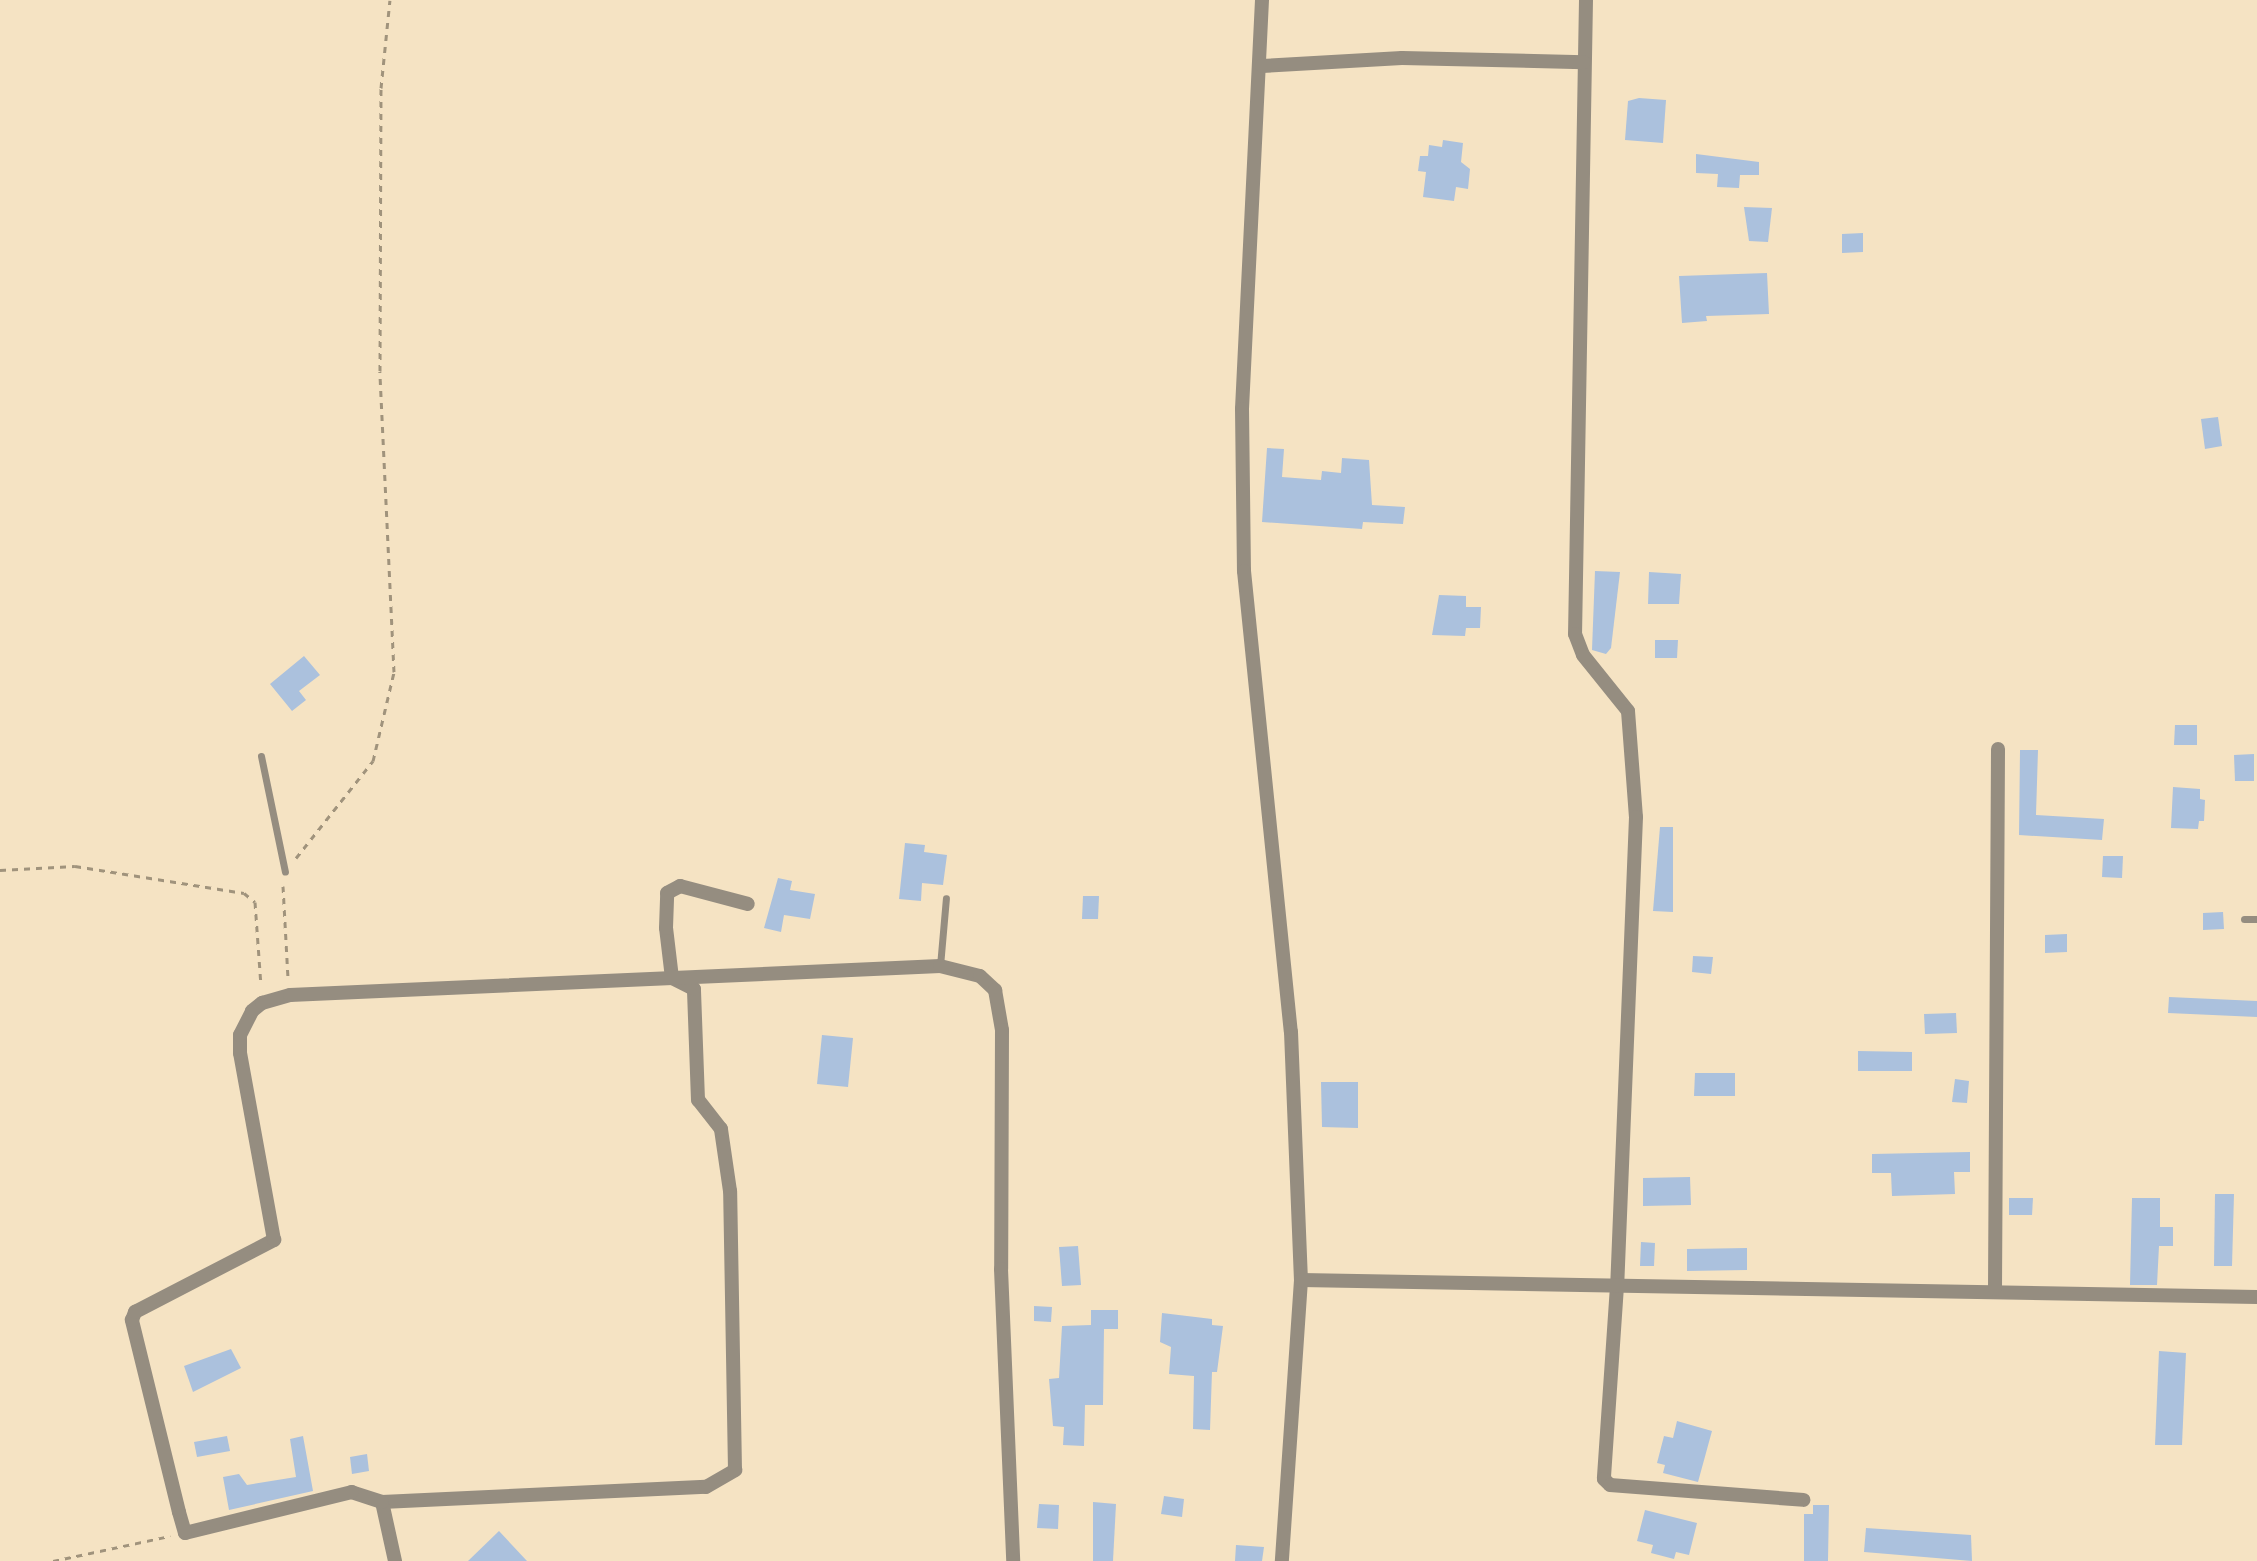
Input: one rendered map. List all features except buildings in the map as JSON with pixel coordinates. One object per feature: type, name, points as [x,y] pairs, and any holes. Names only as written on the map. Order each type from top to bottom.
[{"type":"street","points":[[1262,0],[1262,66],[1242,409],[1244,571],[1291,1032],[1301,1280],[1282,1561]]},
{"type":"street","points":[[1586,0],[1575,634],[1583,655],[1628,711],[1636,817],[1607,1483],[1803,1500]]},
{"type":"street","points":[[1262,66],[1402,58],[1584,62]]},
{"type":"street","points":[[1995,1289],[1998,749]]},
{"type":"street","points":[[672,978],[667,893],[680,886],[748,904]]},
{"type":"street","points":[[672,978],[694,989],[698,1100],[721,1129],[730,1191],[735,1470],[706,1487],[382,1502],[352,1492],[185,1533],[132,1320],[135,1312],[274,1240],[240,1053],[240,1035],[262,1003],[290,995],[940,966],[980,976],[995,990],[1002,1030],[1001,1269],[1013,1561]]},
{"type":"street","points":[[1301,1280],[1995,1289],[2257,1297]]},
{"type":"street","points":[[382,1502],[395,1561]]},
{"type":"lane","points":[[261,756],[285,872]]},
{"type":"lane","points":[[940,966],[946,898]]},
{"type":"lane","points":[[2244,919],[2257,919]]},
{"type":"path","points":[[290,995],[280,908],[285,872],[373,761],[394,672],[380,371],[381,88],[390,0]]},
{"type":"path","points":[[0,870],[75,866],[244,893],[255,902],[262,1003]]},
{"type":"path","points":[[53,1561],[185,1533]]}]
